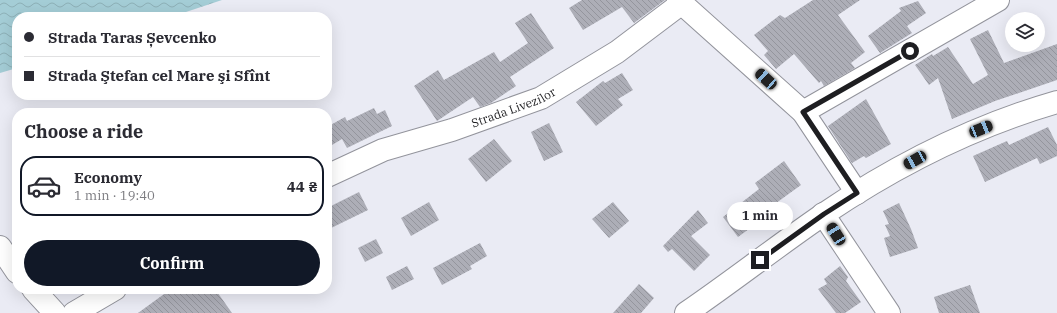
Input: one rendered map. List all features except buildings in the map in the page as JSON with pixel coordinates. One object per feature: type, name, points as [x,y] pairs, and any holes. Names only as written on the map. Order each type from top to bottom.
[{"type":"street","points":[[803,112],[998,0]]},
{"type":"street","points":[[680,2],[803,112],[857,193]]},
{"type":"street","name":"Strada Livezilor","points":[[332,174],[383,150],[452,130],[541,98],[618,52],[680,2]]},
{"type":"street","points":[[686,313],[824,214],[857,193],[915,160],[968,134],[1023,112],[1057,102]]},
{"type":"street","points":[[824,214],[889,313]]},
{"type":"street","points":[[0,247],[12,265]]},
{"type":"street","points":[[38,294],[55,313]]},
{"type":"street","points":[[74,313],[107,294]]},
{"type":"water","points":[[0,0],[222,0],[186,12],[12,12],[12,69],[0,73]]},
{"type":"route","points":[[760,260],[824,214],[857,193],[803,112],[910,51]]}]
